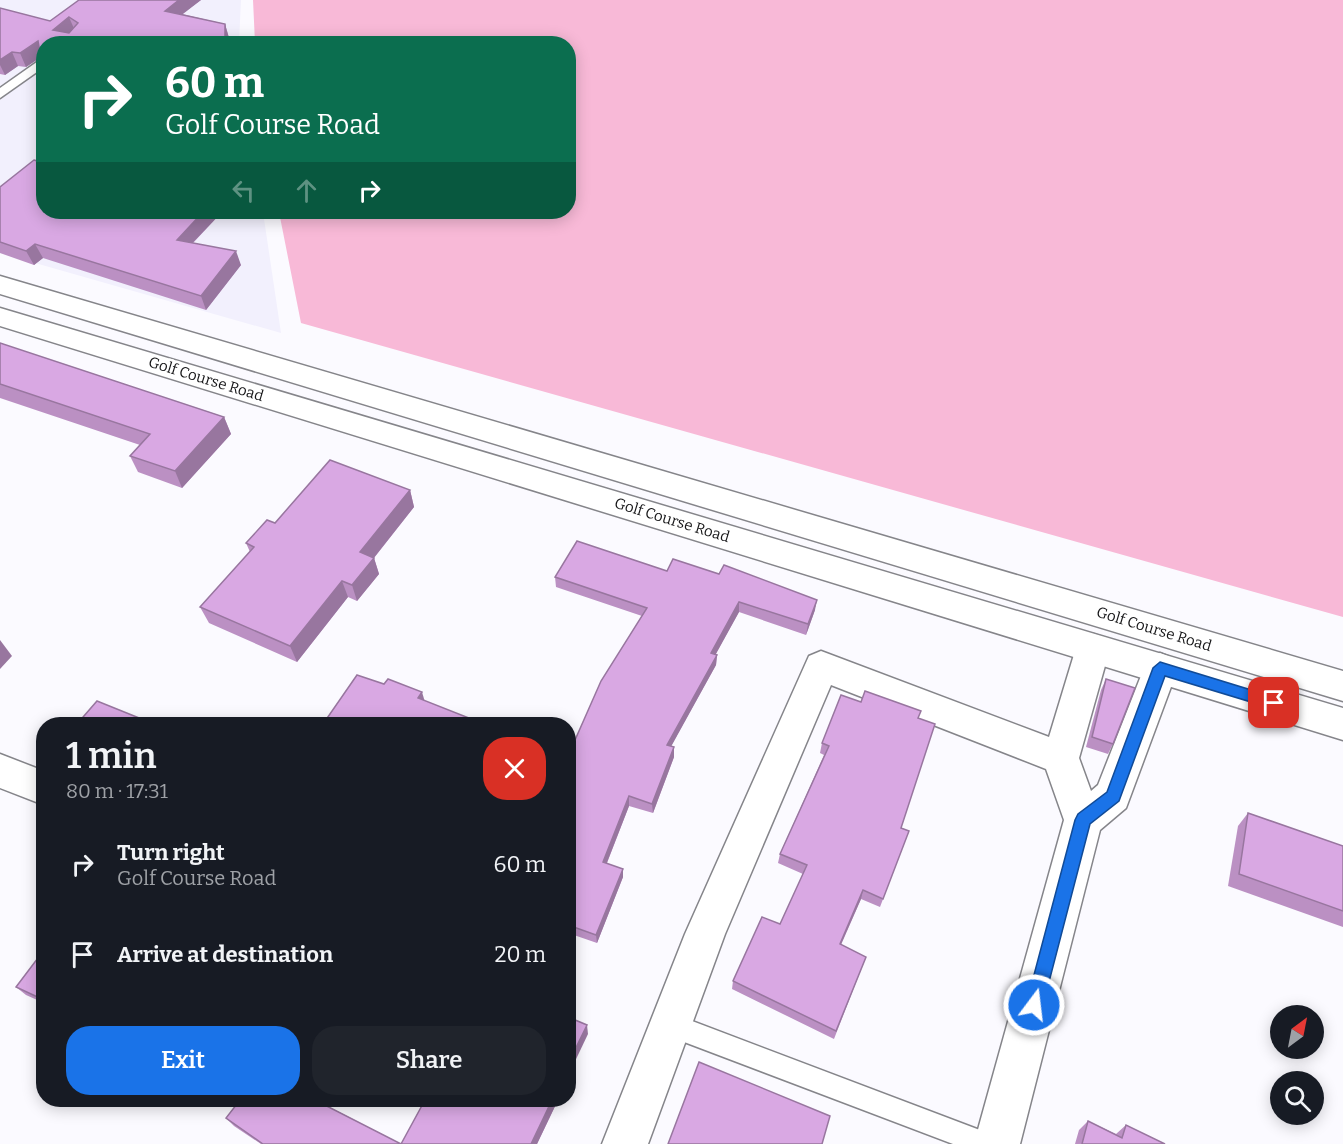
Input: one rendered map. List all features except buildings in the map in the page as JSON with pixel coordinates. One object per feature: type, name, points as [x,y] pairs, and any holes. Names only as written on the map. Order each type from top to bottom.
[{"type":"street","name":"Golf Course Road","points":[[0,285],[1343,686]]},
{"type":"street","name":"Golf Course Road","points":[[0,316],[1343,724]]},
{"type":"street","points":[[997,1144],[1083,820],[1061,758],[1093,648]]},
{"type":"street","points":[[625,1144],[705,934],[821,666],[1061,758]]},
{"type":"street","points":[[1083,820],[1113,796],[1160,668]]},
{"type":"street","points":[[0,771],[36,785]]},
{"type":"lane","points":[[0,94],[36,67]]},
{"type":"lane","points":[[671,1025],[985,1144]]},
{"type":"shaded area","points":[[0,0],[241,0],[239,36],[36,36],[36,219],[264,219],[281,333],[0,253]]},
{"type":"shaded area","points":[[253,0],[1343,0],[1343,617],[301,323],[280,219],[576,219],[576,36],[255,36]]},
{"type":"route","points":[[1034,1005],[1083,820],[1113,796],[1160,668],[1274,703]]}]
